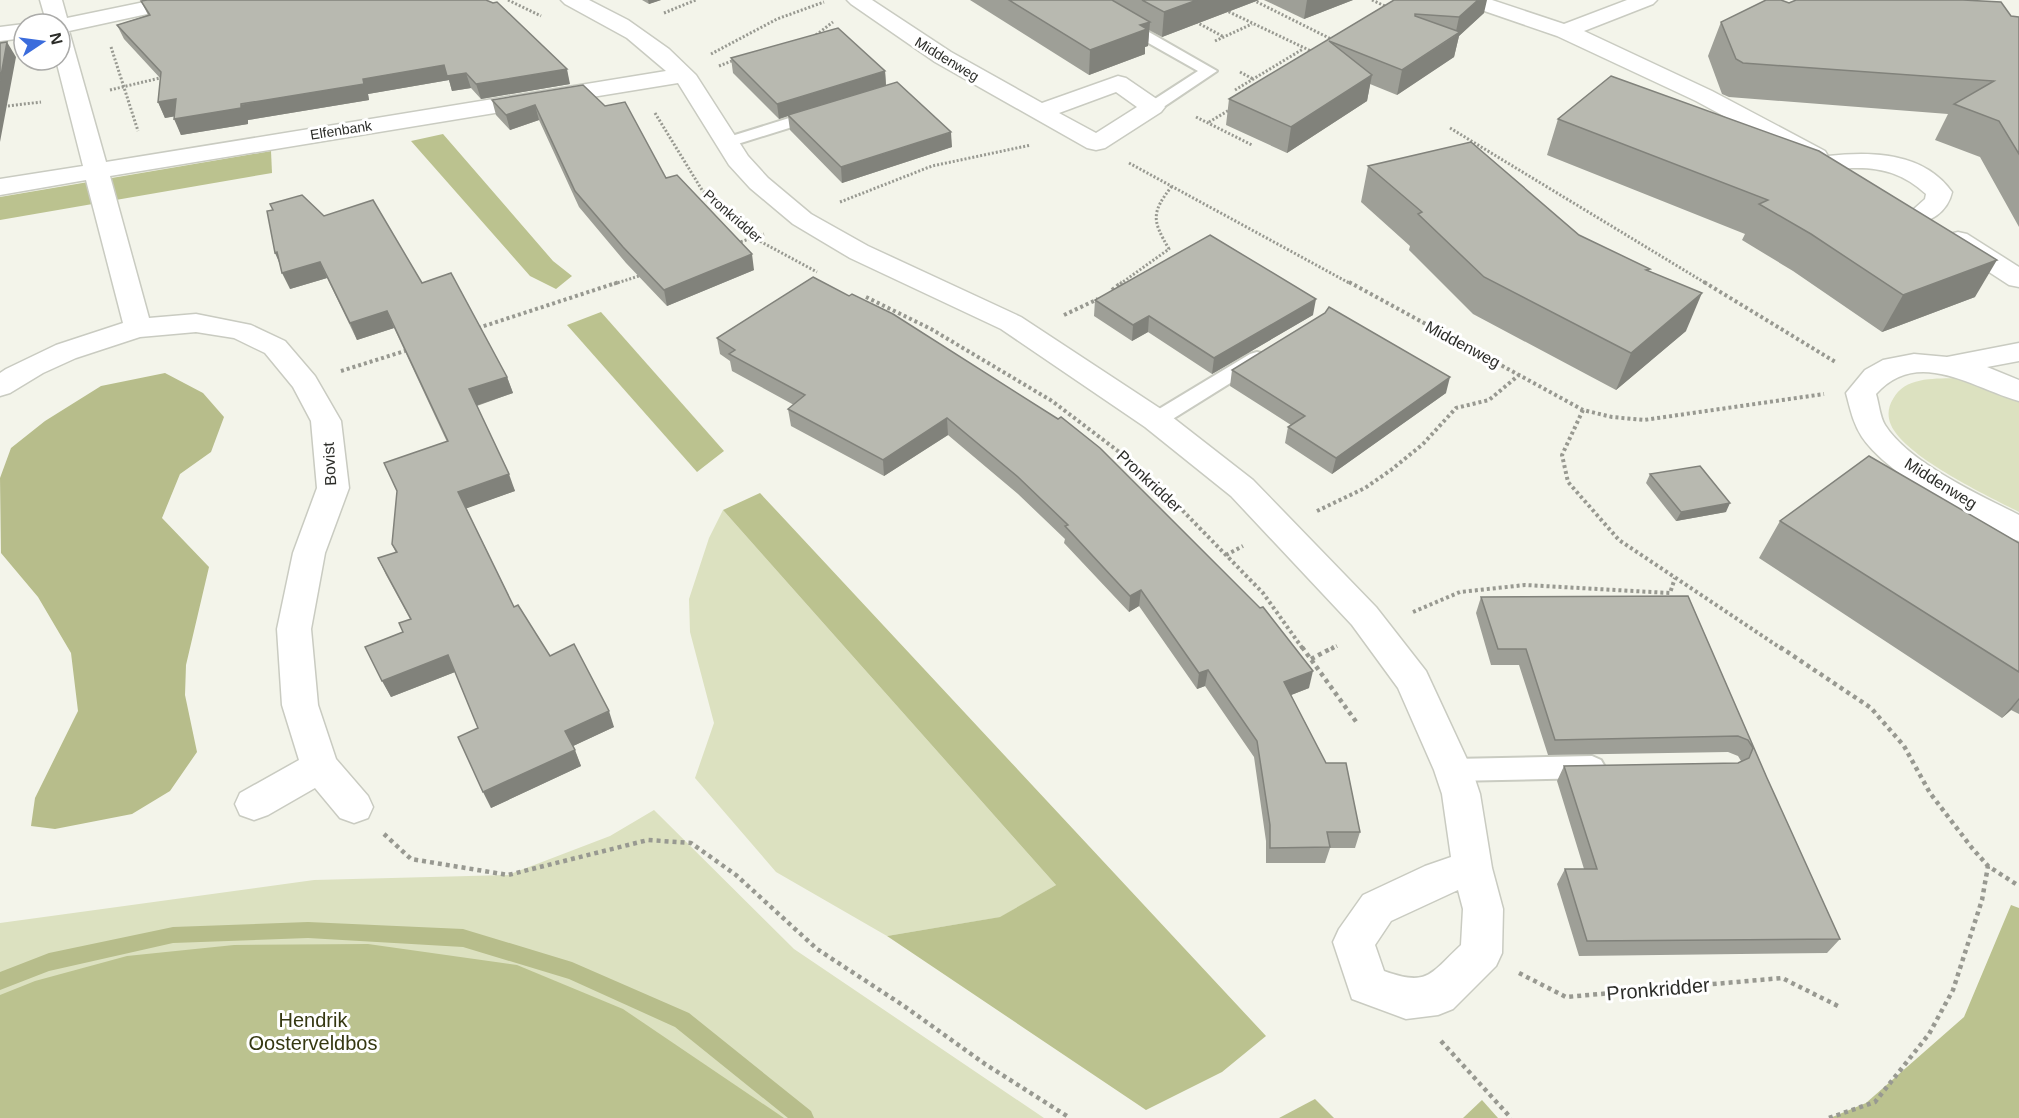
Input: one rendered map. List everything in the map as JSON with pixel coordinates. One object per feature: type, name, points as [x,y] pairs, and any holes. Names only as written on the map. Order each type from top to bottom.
[{"type":"street","points":[[72,23],[184,0]]},
{"type":"street","points":[[572,0],[614,20],[651,43],[684,76],[738,160],[759,183],[802,219],[859,252],[1011,323],[1156,420],[1242,488],[1374,629],[1413,681],[1453,770],[1461,794],[1473,868],[1484,909],[1481,953],[1438,995],[1406,999],[1367,985],[1354,942],[1377,908],[1439,878],[1473,868]]},
{"type":"street","points":[[1471,0],[1565,30],[1704,96],[1865,184]]},
{"type":"street","points":[[1565,30],[1646,0]]},
{"type":"street","name":"Middenweg","points":[[859,1],[943,57],[1096,142]]},
{"type":"street","points":[[71,72],[138,328]]},
{"type":"street","name":"Elfenbank","points":[[0,187],[633,82],[684,76]]},
{"type":"street","points":[[1040,112],[1118,83],[1153,106],[1096,142]]},
{"type":"street","points":[[1828,163],[1883,160],[1917,174],[1939,192],[1937,202],[1910,210],[2019,279]]},
{"type":"street","name":"Bovist","points":[[0,386],[23,370],[79,345],[138,328],[196,323],[241,331],[275,347],[305,383],[326,421],[333,488],[309,553],[294,629],[300,705],[320,767],[354,807]]},
{"type":"street","points":[[1864,388],[1883,372],[1910,364],[1951,364],[2019,352]]},
{"type":"street","points":[[1951,364],[1988,376],[2019,391]]},
{"type":"street","name":"Middenweg","points":[[1864,388],[1873,431],[1904,462],[1957,495],[2019,529]]},
{"type":"street","points":[[254,804],[320,767]]},
{"type":"lane","points":[[1096,0],[1088,3],[1209,71],[1153,106]]},
{"type":"lane","points":[[728,142],[837,109]]},
{"type":"lane","points":[[1156,420],[1274,347]]},
{"type":"lane","points":[[1453,770],[1620,767]]},
{"type":"path","points":[[508,0],[543,17]]},
{"type":"path","points":[[684,76],[777,19],[829,0]]},
{"type":"path","points":[[1253,0],[1337,42],[1328,48]]},
{"type":"path","points":[[1372,0],[1392,9]]},
{"type":"path","points":[[815,36],[833,24],[834,14],[843,7],[859,1]]},
{"type":"path","points":[[1224,9],[1303,49],[1319,53],[1309,60]]},
{"type":"path","points":[[103,18],[148,162]]},
{"type":"path","points":[[1195,21],[1224,37]]},
{"type":"path","points":[[1233,92],[1303,49]]},
{"type":"path","points":[[684,76],[743,58]]},
{"type":"path","points":[[0,107],[78,97],[170,76]]},
{"type":"path","name":"Pronkridder","points":[[633,82],[665,127],[702,190],[754,238],[825,276]]},
{"type":"path","points":[[1209,122],[1239,103]]},
{"type":"path","points":[[1204,110],[1194,116],[1252,146]]},
{"type":"path","points":[[1450,128],[1864,388]]},
{"type":"path","points":[[732,245],[802,219],[884,183],[932,166],[1028,146],[1074,131]]},
{"type":"path","name":"Middenweg","points":[[1096,142],[1172,186],[1583,410],[1612,417],[1644,420],[1864,388]]},
{"type":"path","points":[[977,357],[1021,330],[1069,314],[1097,299],[1130,279],[1169,249],[1155,224],[1155,208],[1172,186]]},
{"type":"path","points":[[473,329],[642,275]]},
{"type":"path","name":"Pronkridder","points":[[856,292],[931,329],[1052,401],[1143,470],[1263,592],[1357,723]]},
{"type":"path","points":[[305,383],[417,347]]},
{"type":"path","points":[[1226,555],[1365,488],[1423,444],[1456,408],[1489,400],[1519,375]]},
{"type":"path","points":[[1583,410],[1562,456],[1568,482],[1619,540],[1872,708],[1904,746],[1930,793],[1988,866],[2019,885]]},
{"type":"path","points":[[1311,659],[1460,592],[1526,585],[1670,593],[1675,578]]},
{"type":"path","points":[[354,807],[411,860],[508,875],[648,840],[691,843],[736,875],[817,949],[904,1006],[985,1064],[1070,1118]]},
{"type":"path","points":[[1829,1118],[1875,1102],[1929,1034],[1953,990],[1982,900],[1988,866]]},
{"type":"path","name":"Pronkridder","points":[[1481,953],[1566,997],[1782,978],[1838,1006]]},
{"type":"path","points":[[1406,999],[1464,1068],[1511,1118]]},
{"type":"green space","points":[[443,134],[553,261],[572,276],[556,289],[530,276],[411,141]]},
{"type":"green space","points":[[271,151],[272,173],[0,220],[0,197]]},
{"type":"green space","points":[[601,312],[724,451],[697,472],[567,325]]},
{"type":"green space","points":[[1954,378],[1990,388],[2019,401],[2019,512],[1929,462],[1899,437],[1891,425],[1890,405],[1904,387],[1920,381]]},
{"type":"green space","points":[[760,493],[1266,1036],[1222,1072],[1146,1110],[887,936],[1000,917],[1056,885],[723,510]]},
{"type":"green space","points":[[723,510],[1056,885],[1001,917],[887,936],[776,872],[695,778],[714,723],[690,632],[689,599],[709,538]]},
{"type":"green space","points":[[654,810],[794,949],[1044,1118],[0,1118],[0,923],[314,880],[508,875],[610,836]]},
{"type":"green space","points":[[2011,905],[2019,908],[2019,1118],[1830,1118],[1866,1103],[1964,1017]]},
{"type":"green space","name":"Hendrik Oosterveldbos","points":[[368,944],[517,965],[623,1009],[784,1118],[0,1118],[0,995],[35,981],[127,956],[234,945]]},
{"type":"green space","points":[[1315,1099],[1334,1118],[1279,1118]]},
{"type":"green space","points":[[1482,1100],[1498,1118],[1463,1118]]},
{"type":"shaded area","points":[[165,373],[203,393],[224,417],[211,452],[180,474],[162,518],[209,567],[186,665],[185,695],[197,752],[170,791],[132,814],[55,829],[31,826],[35,798],[78,711],[71,653],[38,597],[1,553],[0,478],[11,448],[45,421],[101,386]]},
{"type":"building","points":[[486,0],[497,2],[567,69],[476,84],[466,73],[447,76],[444,65],[363,79],[364,84],[241,104],[241,108],[174,119],[176,99],[158,102],[161,72],[117,25],[150,15],[141,1]]},
{"type":"building","points":[[1009,0],[1112,0],[1150,22],[1140,25],[1147,29],[1090,50]]},
{"type":"building","points":[[1142,0],[1197,0],[1164,12]]},
{"type":"building","points":[[1394,0],[1478,0],[1459,17],[1415,14],[1415,16],[1460,32],[1402,70],[1329,41],[1372,75],[1291,127],[1229,99]]},
{"type":"building","points":[[1766,0],[1781,0],[1789,3],[1796,0],[2001,2],[2011,16],[2019,17],[2019,154],[1999,121],[1954,104],[1994,81],[1743,63],[1736,59],[1721,22]]},
{"type":"building","points":[[838,28],[885,71],[777,104],[731,58]]},
{"type":"building","points":[[7,42],[0,81],[0,43]]},
{"type":"building","points":[[1611,76],[1819,151],[1997,260],[1903,295],[1811,234],[1759,204],[1768,200],[1558,119]]},
{"type":"building","points":[[897,82],[951,132],[841,167],[788,115]]},
{"type":"building","points":[[583,85],[605,106],[625,102],[666,178],[677,175],[752,254],[664,290],[575,191],[535,105],[506,115],[492,100]]},
{"type":"building","points":[[1471,142],[1579,235],[1650,269],[1646,270],[1702,293],[1631,353],[1484,277],[1418,214],[1422,212],[1368,166]]},
{"type":"building","points":[[302,195],[324,216],[373,200],[422,283],[451,273],[507,377],[469,389],[509,474],[458,492],[514,607],[518,605],[550,656],[574,644],[609,711],[565,731],[575,750],[483,792],[458,737],[478,728],[448,655],[382,681],[365,647],[403,632],[399,623],[411,619],[378,558],[397,552],[392,544],[397,491],[384,463],[448,441],[387,311],[350,323],[320,262],[282,273],[277,252],[275,253],[267,211],[273,210],[270,204]]},
{"type":"building","points":[[1210,235],[1316,299],[1214,358],[1149,316],[1133,325],[1095,300]]},
{"type":"building","points":[[813,277],[849,296],[852,294],[893,314],[1058,419],[1061,417],[1100,448],[1260,608],[1263,607],[1313,671],[1284,682],[1326,763],[1346,763],[1360,832],[1327,832],[1330,847],[1270,848],[1270,825],[1257,741],[1208,670],[1199,673],[1141,590],[1130,596],[1065,526],[1068,525],[1018,477],[947,418],[883,460],[788,409],[805,395],[729,354],[735,350],[717,338]]},
{"type":"building","points":[[1329,307],[1450,377],[1336,458],[1288,427],[1305,416],[1232,370],[1325,313]]},
{"type":"building","points":[[1869,456],[2019,543],[2019,672],[1780,521]]},
{"type":"building","points":[[1700,466],[1730,503],[1681,512],[1650,474]]},
{"type":"building","points":[[1688,596],[1840,939],[1587,941],[1565,869],[1597,869],[1564,766],[1738,763],[1749,758],[1753,748],[1748,740],[1738,736],[1555,740],[1526,649],[1498,649],[1481,597]]},
{"type":"waterway","points":[[0,981],[49,962],[173,935],[308,930],[463,938],[572,971],[682,1020],[804,1118]]}]
